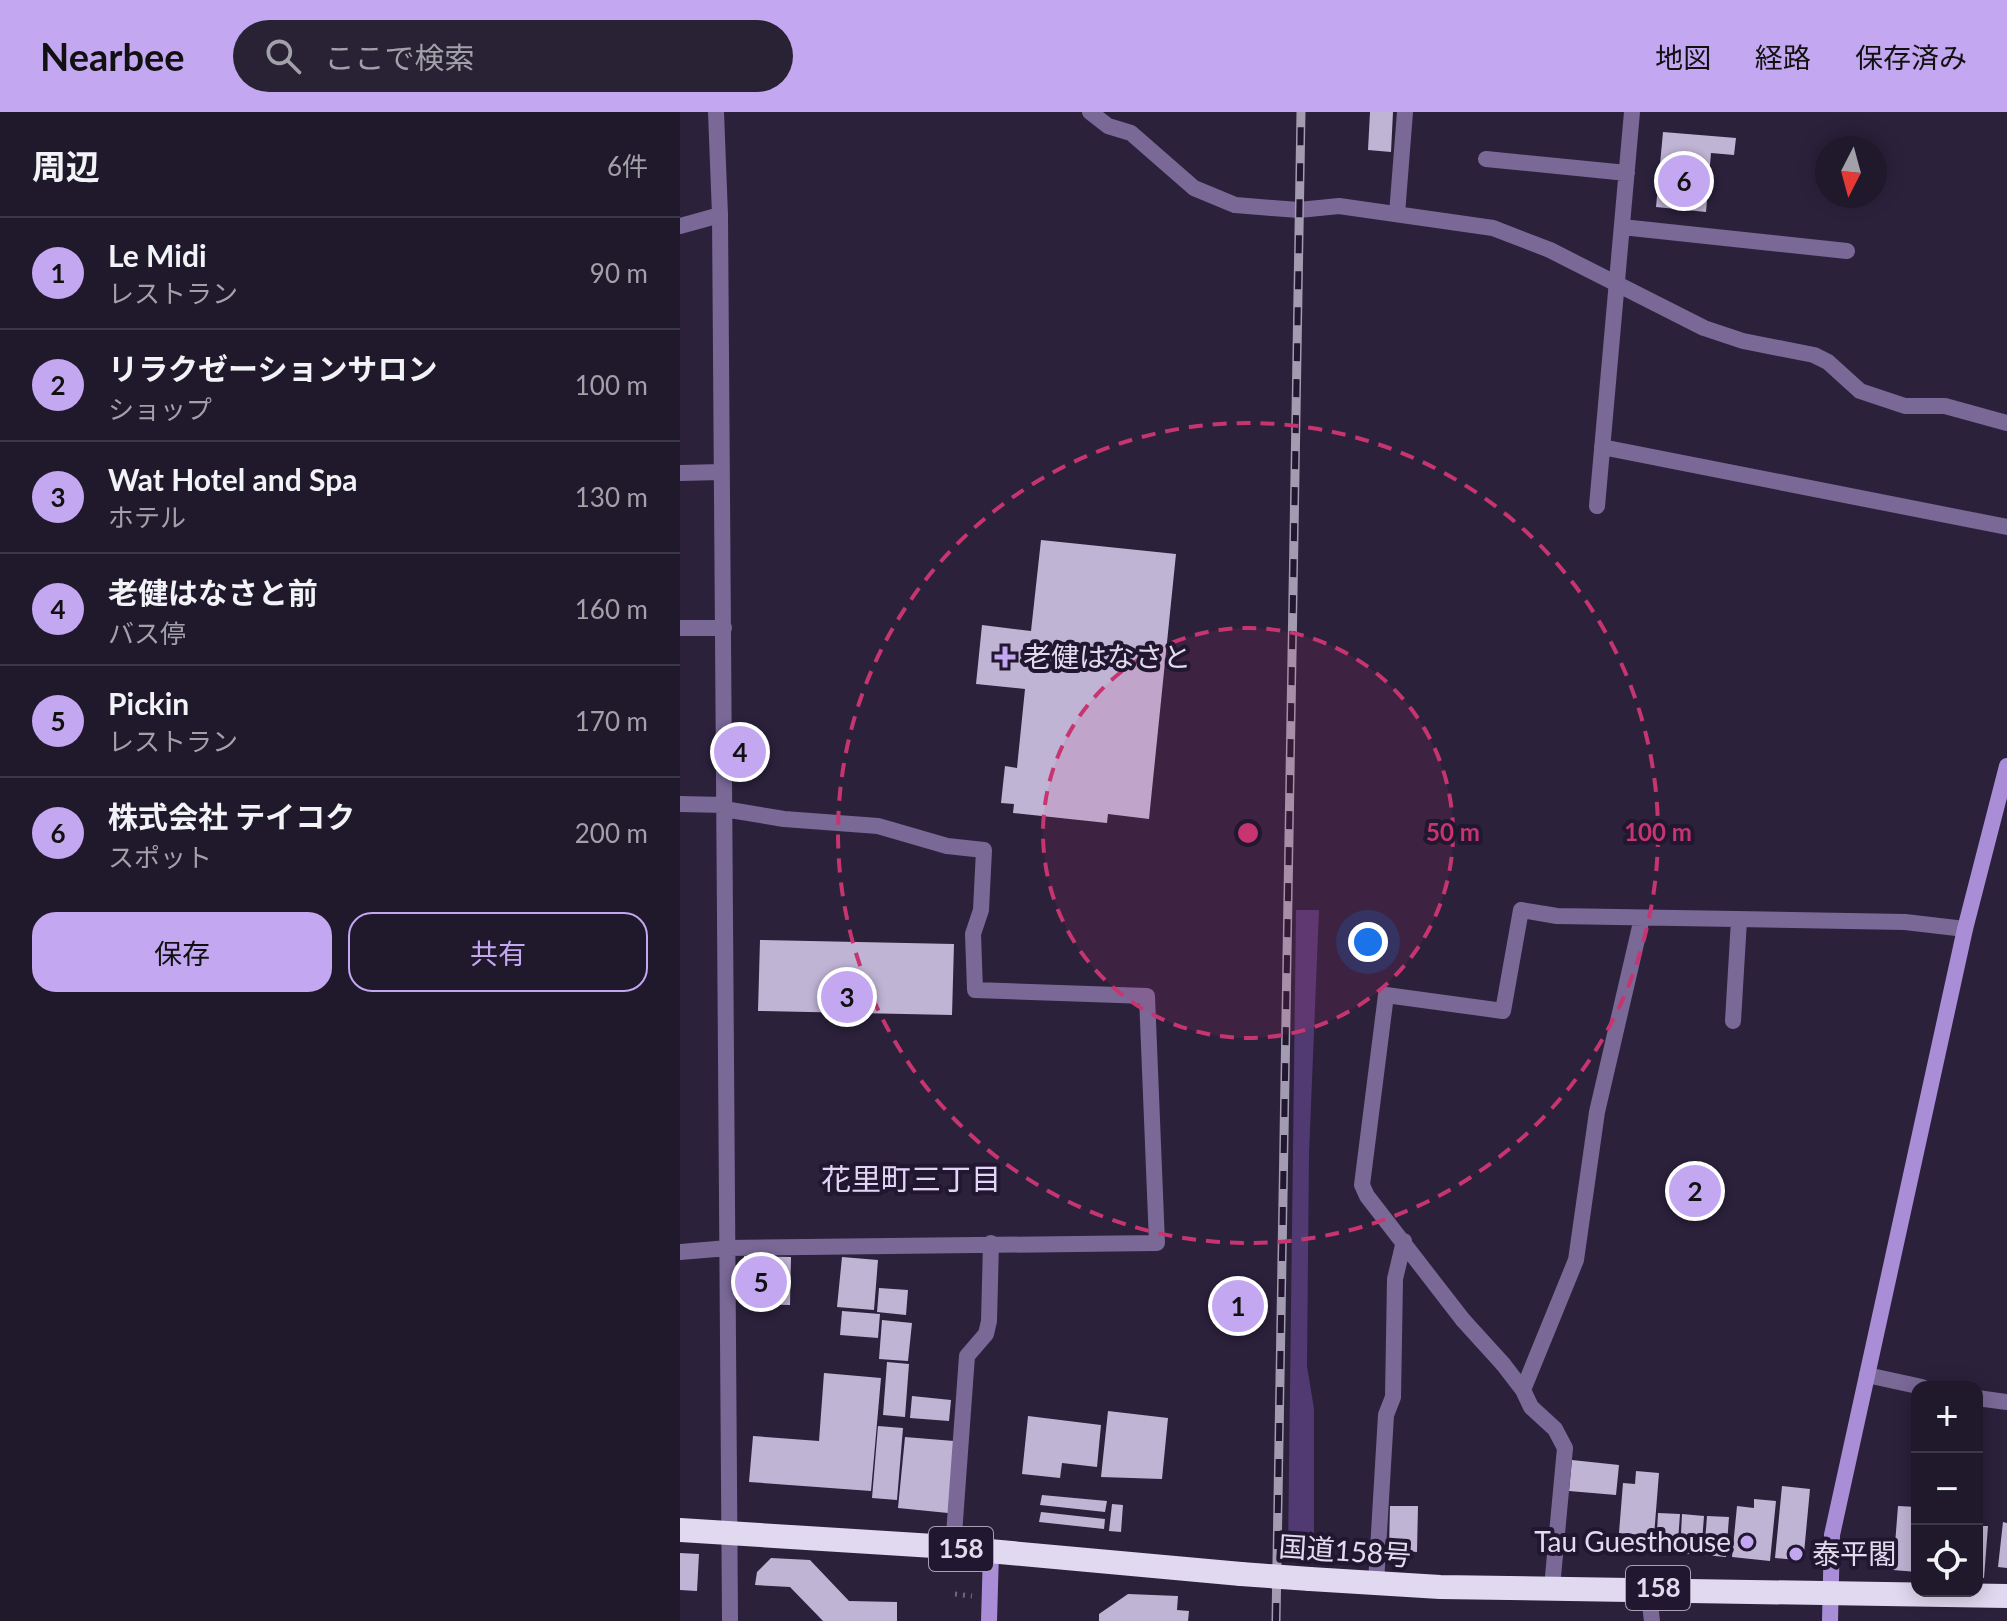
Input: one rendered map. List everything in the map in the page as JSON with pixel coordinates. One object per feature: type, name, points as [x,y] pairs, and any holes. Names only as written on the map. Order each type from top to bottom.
[{"type":"highway","name":"国道158号","points":[[680,1530],[953,1548],[1376,1583],[2007,1596]]},
{"type":"street","points":[[716,112],[720,215],[724,628],[730,1621]]},
{"type":"street","points":[[1090,112],[1108,126],[1131,133],[1194,188],[1235,205],[1299,210],[1339,206],[1493,228],[1550,250],[1704,328],[1743,341],[1814,355],[1828,362],[1860,391],[1905,406],[1945,406],[2007,423]]},
{"type":"street","points":[[1397,214],[1405,112]]},
{"type":"street","points":[[1597,506],[1632,112]]},
{"type":"street","points":[[1486,159],[1627,173]]},
{"type":"street","points":[[680,226],[720,215]]},
{"type":"street","points":[[1622,227],[1847,251]]},
{"type":"street","points":[[1602,447],[2007,527]]},
{"type":"street","points":[[680,473],[721,472]]},
{"type":"street","points":[[680,628],[724,628]]},
{"type":"street","points":[[1830,1621],[1832,1535],[1965,929],[2007,766]]},
{"type":"street","points":[[680,804],[724,807],[784,819],[878,826],[947,846],[984,850],[981,910],[973,934],[975,990],[1147,996],[1157,1243],[991,1243],[728,1248],[680,1252]]},
{"type":"street","points":[[1552,1587],[1565,1448],[1555,1429],[1531,1407],[1523,1390],[1463,1320],[1367,1196],[1362,1185],[1386,995],[1503,1011],[1521,910],[1557,916],[1905,922],[1965,929]]},
{"type":"street","points":[[1523,1390],[1580,1244],[1597,1112],[1642,918]]},
{"type":"street","points":[[1733,1021],[1739,920]]},
{"type":"street","points":[[1376,1583],[1386,1415],[1393,1397],[1395,1279],[1404,1241]]},
{"type":"street","points":[[953,1548],[967,1356],[986,1334],[989,1321],[991,1243]]},
{"type":"street","points":[[1867,1375],[1911,1385]]},
{"type":"street","points":[[1983,1399],[2007,1402]]},
{"type":"street","points":[[989,1621],[991,1552]]},
{"type":"street","points":[[1648,1588],[1652,1621]]},
{"type":"shaded area","points":[[1296,910],[1319,910],[1309,1154],[1307,1366],[1314,1409],[1314,1550],[1288,1550]]},
{"type":"building","points":[[1370,112],[1393,112],[1391,152],[1368,150]]},
{"type":"building","points":[[1663,132],[1736,138],[1734,155],[1711,153],[1706,212],[1656,207]]},
{"type":"building","points":[[1041,540],[1176,554],[1149,819],[1108,814],[1107,823],[1013,813],[1014,804],[1001,803],[1005,766],[1017,768],[1025,689],[976,684],[982,625],[1031,631]]},
{"type":"building","points":[[760,940],[954,944],[952,1015],[758,1011]]},
{"type":"building","points":[[744,1256],[791,1257],[790,1305],[744,1304]]},
{"type":"building","points":[[842,1257],[878,1260],[874,1310],[837,1307]]},
{"type":"building","points":[[879,1288],[908,1290],[906,1315],[877,1312]]},
{"type":"building","points":[[842,1311],[880,1314],[878,1338],[840,1335]]},
{"type":"building","points":[[882,1320],[912,1323],[908,1361],[879,1359]]},
{"type":"building","points":[[887,1362],[909,1364],[905,1417],[883,1415]]},
{"type":"building","points":[[824,1373],[881,1378],[871,1491],[749,1482],[753,1436],[819,1441]]},
{"type":"building","points":[[912,1396],[951,1400],[949,1421],[910,1418]]},
{"type":"building","points":[[1108,1411],[1168,1418],[1162,1479],[1101,1477]]},
{"type":"building","points":[[1028,1416],[1101,1425],[1097,1467],[1062,1463],[1060,1478],[1022,1474]]},
{"type":"building","points":[[878,1426],[903,1428],[897,1500],[872,1498]]},
{"type":"building","points":[[905,1437],[954,1441],[948,1513],[898,1508]]},
{"type":"building","points":[[1572,1460],[1619,1465],[1616,1495],[1569,1491]]},
{"type":"building","points":[[1636,1471],[1659,1473],[1654,1536],[1619,1533],[1623,1483],[1635,1484]]},
{"type":"building","points":[[1782,1486],[1810,1489],[1804,1553],[1797,1560],[1775,1558]]},
{"type":"building","points":[[1042,1495],[1107,1501],[1105,1512],[1040,1505]]},
{"type":"building","points":[[1754,1499],[1776,1501],[1770,1561],[1732,1557],[1737,1506],[1754,1508]]},
{"type":"building","points":[[1112,1504],[1123,1505],[1121,1532],[1109,1531]]},
{"type":"building","points":[[1390,1506],[1418,1506],[1417,1552],[1389,1550]]},
{"type":"building","points":[[1898,1506],[1911,1507],[1911,1572],[1893,1570]]},
{"type":"building","points":[[1041,1512],[1105,1519],[1104,1529],[1039,1522]]},
{"type":"building","points":[[1658,1513],[1680,1514],[1677,1554],[1656,1552]]},
{"type":"building","points":[[1682,1514],[1704,1516],[1701,1555],[1680,1553]]},
{"type":"building","points":[[1707,1516],[1729,1517],[1726,1557],[1704,1555]]},
{"type":"building","points":[[2003,1522],[2007,1523],[2007,1568],[1998,1567]]},
{"type":"building","points":[[1983,1526],[1988,1526],[1984,1578]]},
{"type":"building","points":[[680,1553],[699,1554],[697,1591],[680,1590]]},
{"type":"building","points":[[771,1558],[810,1560],[849,1601],[897,1602],[897,1621],[823,1621],[790,1587],[755,1585],[757,1572]]},
{"type":"building","points":[[1128,1594],[1178,1596],[1177,1610],[1189,1611],[1188,1621],[1099,1621],[1099,1614]]},
{"type":"railway","points":[[1276,1621],[1301,112]]},
{"type":"place","name":"株式会社 テイコク","points":[[1684,181]]},
{"type":"place","name":"老健はなさと","points":[[1005,657]]},
{"type":"place","name":"老健はなさと前","points":[[740,752]]},
{"type":"place","name":"Wat Hotel and Spa","points":[[847,997]]},
{"type":"place","name":"リラクゼーションサロン","points":[[1695,1191]]},
{"type":"place","name":"Pickin","points":[[761,1282]]},
{"type":"place","name":"Le Midi","points":[[1238,1306]]},
{"type":"place","name":"Tau Guesthouse","points":[[1747,1542]]},
{"type":"place","name":"泰平閣","points":[[1796,1554]]},
{"type":"district","name":"花里町三丁目","points":[[911,1180]]}]
